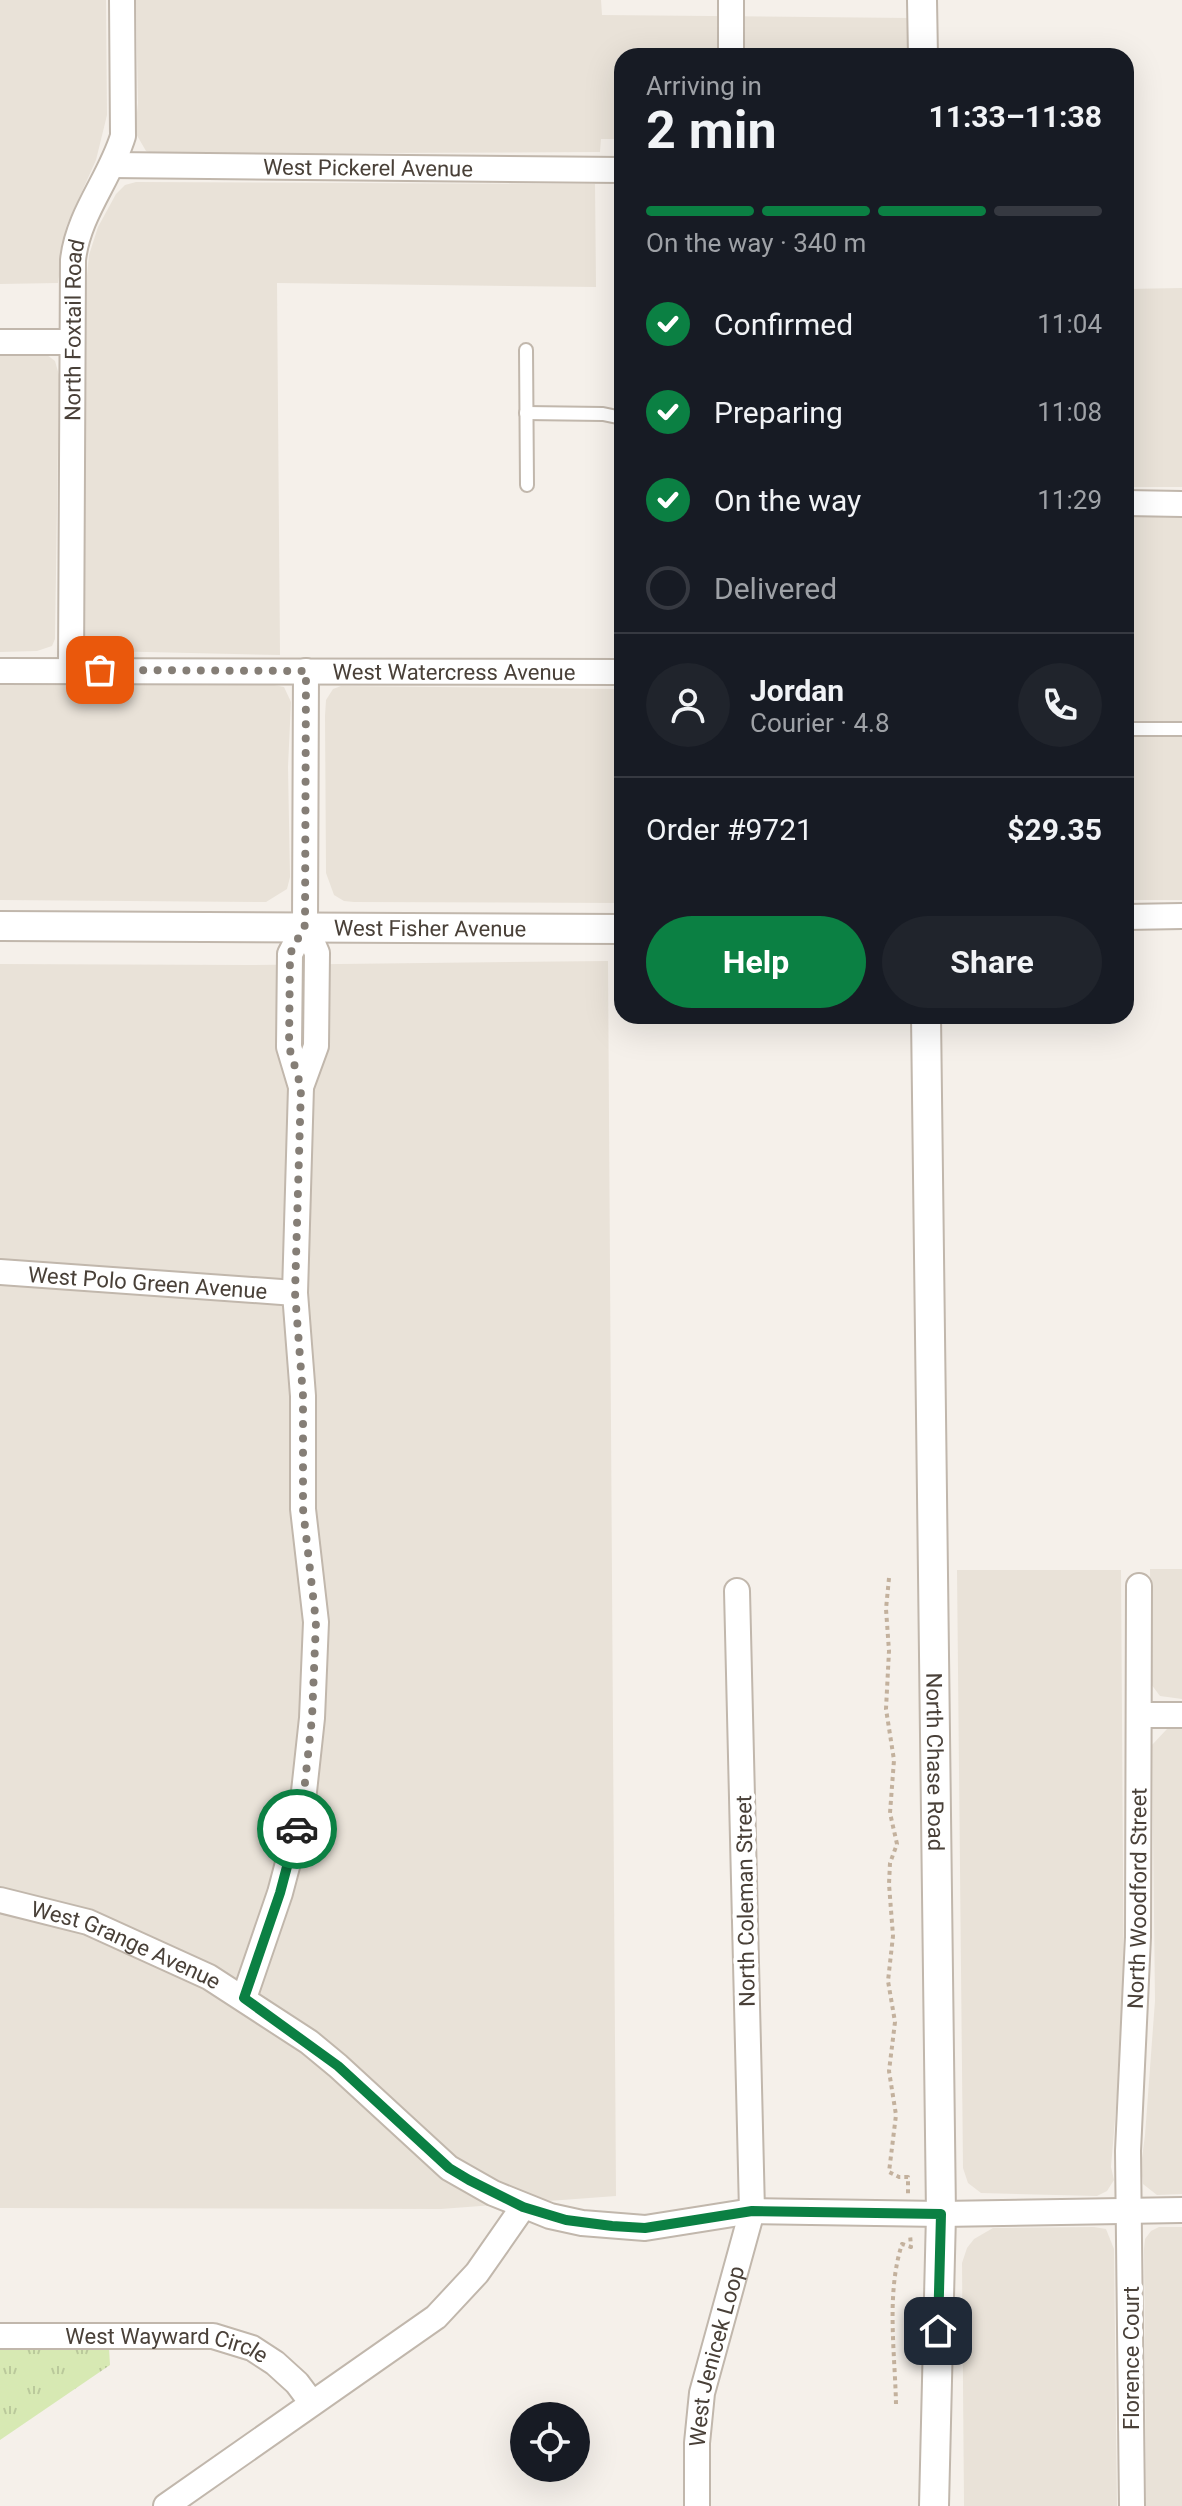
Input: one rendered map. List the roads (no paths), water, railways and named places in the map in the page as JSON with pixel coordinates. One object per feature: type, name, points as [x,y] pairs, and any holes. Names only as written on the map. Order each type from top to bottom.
[{"type":"street","name":"North Foxtail Road","points":[[71,670],[75,238],[123,136],[122,0]]},
{"type":"street","points":[[731,0],[731,48]]},
{"type":"street","points":[[922,0],[923,48]]},
{"type":"street","name":"West Pickerel Avenue","points":[[112,165],[614,170]]},
{"type":"street","points":[[0,342],[72,342]]},
{"type":"street","points":[[1134,503],[1182,504]]},
{"type":"street","name":"West Watercress Avenue","points":[[0,671],[614,672]]},
{"type":"street","points":[[244,1998],[280,1893],[302,1810],[312,1718],[316,1622],[303,1509],[303,1396],[295,1293],[301,1087],[316,1046],[317,953],[305,925],[306,671]]},
{"type":"street","points":[[1134,917],[1182,916]]},
{"type":"street","name":"West Fisher Avenue","points":[[0,926],[305,925],[614,929]]},
{"type":"street","name":"North Chase Road","points":[[926,1024],[941,2214],[934,2506]]},
{"type":"street","name":"West Polo Green Avenue","points":[[0,1272],[295,1293]]},
{"type":"street","name":"North Woodford Street","points":[[1130,2210],[1128,2151],[1137,1990],[1141,1715],[1139,1586]]},
{"type":"street","name":"North Coleman Street","points":[[737,1591],[752,2211]]},
{"type":"street","points":[[1141,1715],[1182,1715]]},
{"type":"street","name":"West Grange Avenue","points":[[0,1900],[88,1922],[209,1977],[244,1998],[338,2066],[449,2168],[523,2207],[582,2223],[645,2228],[752,2211],[941,2214],[1182,2210]]},
{"type":"street","points":[[166,2506],[436,2317],[477,2273],[523,2207]]},
{"type":"street","name":"Florence Court","points":[[1130,2210],[1132,2506]]},
{"type":"street","name":"West Jenicek Loop","points":[[697,2506],[697,2443],[702,2393],[752,2211]]},
{"type":"street","name":"West Wayward Circle","points":[[0,2336],[213,2336],[252,2348],[275,2363],[297,2383],[312,2403]]},
{"type":"lane","points":[[526,350],[527,485]]},
{"type":"lane","points":[[526,413],[614,416]]},
{"type":"lane","points":[[1134,729],[1182,729]]}]
